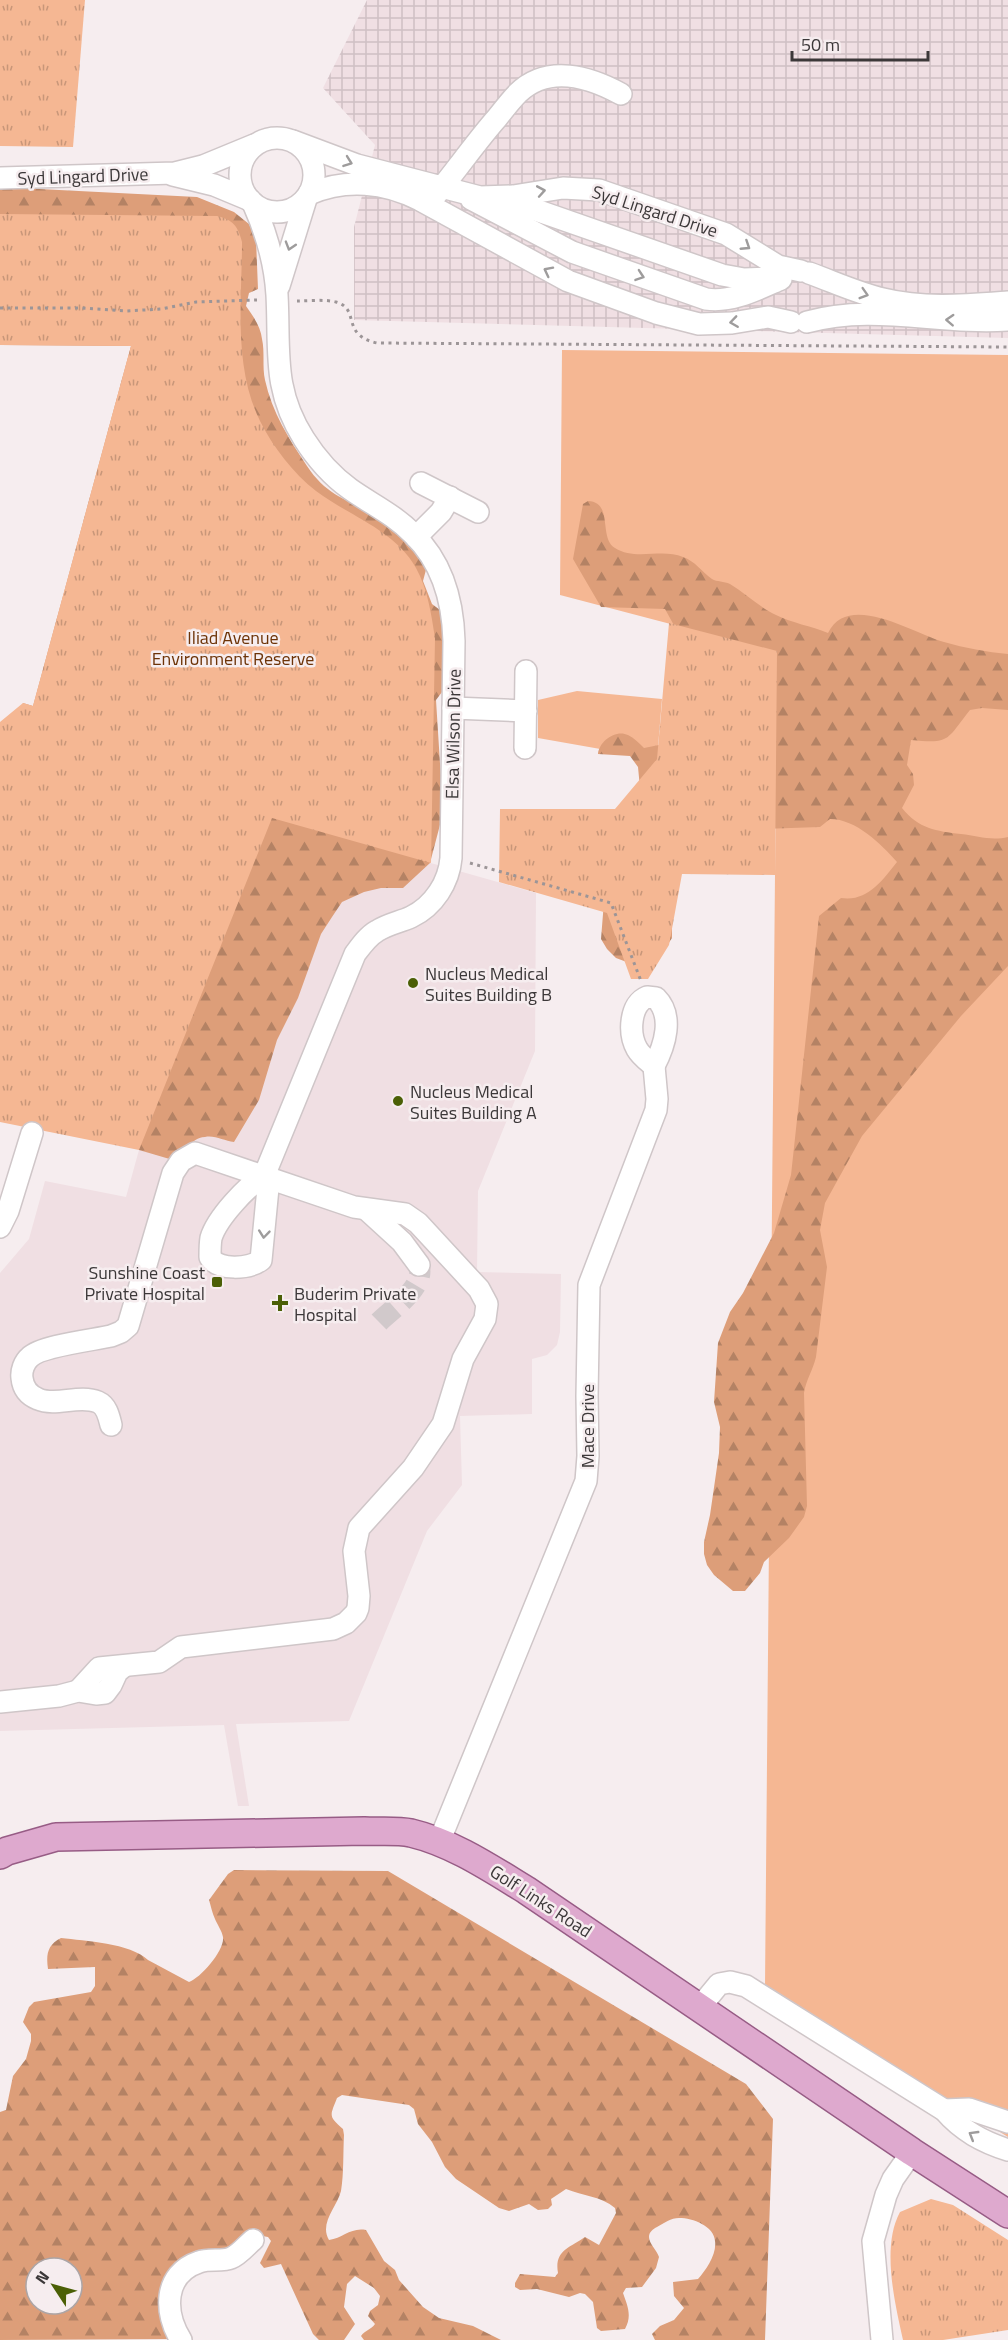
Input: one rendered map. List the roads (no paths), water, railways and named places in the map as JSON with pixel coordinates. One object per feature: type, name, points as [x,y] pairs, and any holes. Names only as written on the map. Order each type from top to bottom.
[{"type":"main road","name":"Golf Links Road","points":[[0,1855],[56,1837],[364,1831],[409,1833],[439,1842],[479,1861],[526,1890],[912,2152],[1008,2214]]},
{"type":"street","points":[[428,205],[449,189],[481,136],[529,85],[547,78],[567,76],[596,82],[621,94]]},
{"type":"street","points":[[308,196],[314,180],[314,166],[304,148],[293,141],[273,137],[254,145],[245,156],[240,175],[242,188],[251,202],[267,211],[281,212],[295,208],[308,196],[337,185],[372,184],[397,190],[568,281],[675,319],[699,324],[732,323],[768,317],[799,322],[860,313],[950,320],[1008,320]]},
{"type":"street","name":"Syd Lingard Drive","points":[[293,141],[357,165],[482,197],[513,196],[563,188],[592,189],[717,230],[795,274],[897,302],[936,305],[1008,302]]},
{"type":"street","name":"Syd Lingard Drive","points":[[0,178],[166,173],[203,166],[254,145]]},
{"type":"street","name":"Syd Lingard Drive","points":[[166,173],[214,185],[251,202]]},
{"type":"street","points":[[449,189],[572,252],[706,299],[729,298],[795,274]]},
{"type":"street","name":"Elsa Wilson Drive","points":[[278,298],[308,196]]},
{"type":"street","points":[[482,197],[533,209],[722,275],[750,280],[795,274],[822,284],[825,300],[818,315],[799,322],[781,315],[775,303],[775,290],[795,274]]},
{"type":"street","name":"Elsa Wilson Drive","points":[[251,202],[269,244],[278,298],[279,375],[295,424],[313,452],[336,478],[402,524],[416,537],[437,568],[450,602],[454,641],[451,863],[441,889],[422,910],[378,930],[355,954],[264,1176]]},
{"type":"street","points":[[421,483],[478,512]]},
{"type":"street","points":[[416,537],[441,512],[450,497]]},
{"type":"street","points":[[525,748],[526,671]]},
{"type":"street","points":[[453,708],[526,711]]},
{"type":"street","name":"Mace Drive","points":[[439,1842],[586,1481],[590,1285],[656,1110],[654,1066],[665,1040],[666,1012],[656,998],[647,997],[639,1000],[634,1007],[633,1040],[641,1055],[654,1066]]},
{"type":"street","points":[[0,1227],[8,1211],[32,1133]]},
{"type":"street","points":[[0,1702],[59,1696],[78,1691],[105,1693],[117,1672],[123,1667],[159,1662],[177,1648],[187,1645],[333,1629],[346,1623],[356,1613],[359,1596],[354,1551],[359,1528],[407,1476],[437,1434],[450,1407],[464,1359],[482,1327],[488,1310],[479,1289],[412,1218],[397,1212],[367,1210],[201,1153],[188,1155],[176,1167],[170,1179],[129,1326],[111,1336],[42,1350],[29,1357],[25,1363],[22,1378],[29,1395],[45,1402],[75,1399],[97,1402],[107,1410],[111,1425]]},
{"type":"street","points":[[367,1210],[407,1247],[419,1265]]},
{"type":"street","points":[[700,2007],[719,1984],[730,1982],[746,1986],[944,2110],[975,2137],[1008,2151]]},
{"type":"street","points":[[944,2110],[969,2109],[1008,2122]]},
{"type":"street","points":[[882,2340],[873,2241],[882,2205],[893,2179],[912,2152]]},
{"type":"street","points":[[181,2340],[169,2317],[170,2290],[177,2277],[197,2263],[231,2258],[254,2240]]},
{"type":"tunnel","points":[[379,1322],[413,1289],[418,1281],[419,1265]]},
{"type":"place","name":"Nucleus Medical Suites Building B","points":[[413,983]]},
{"type":"place","name":"Nucleus Medical Suites Building A","points":[[398,1101]]},
{"type":"place","name":"Sunshine Coast Private Hospital","points":[[217,1282]]},
{"type":"place","name":"Buderim Private Hospital","points":[[280,1303]]},
{"type":"park label","name":"Iliad Avenue Environment Reserve","points":[[233,647]]}]
